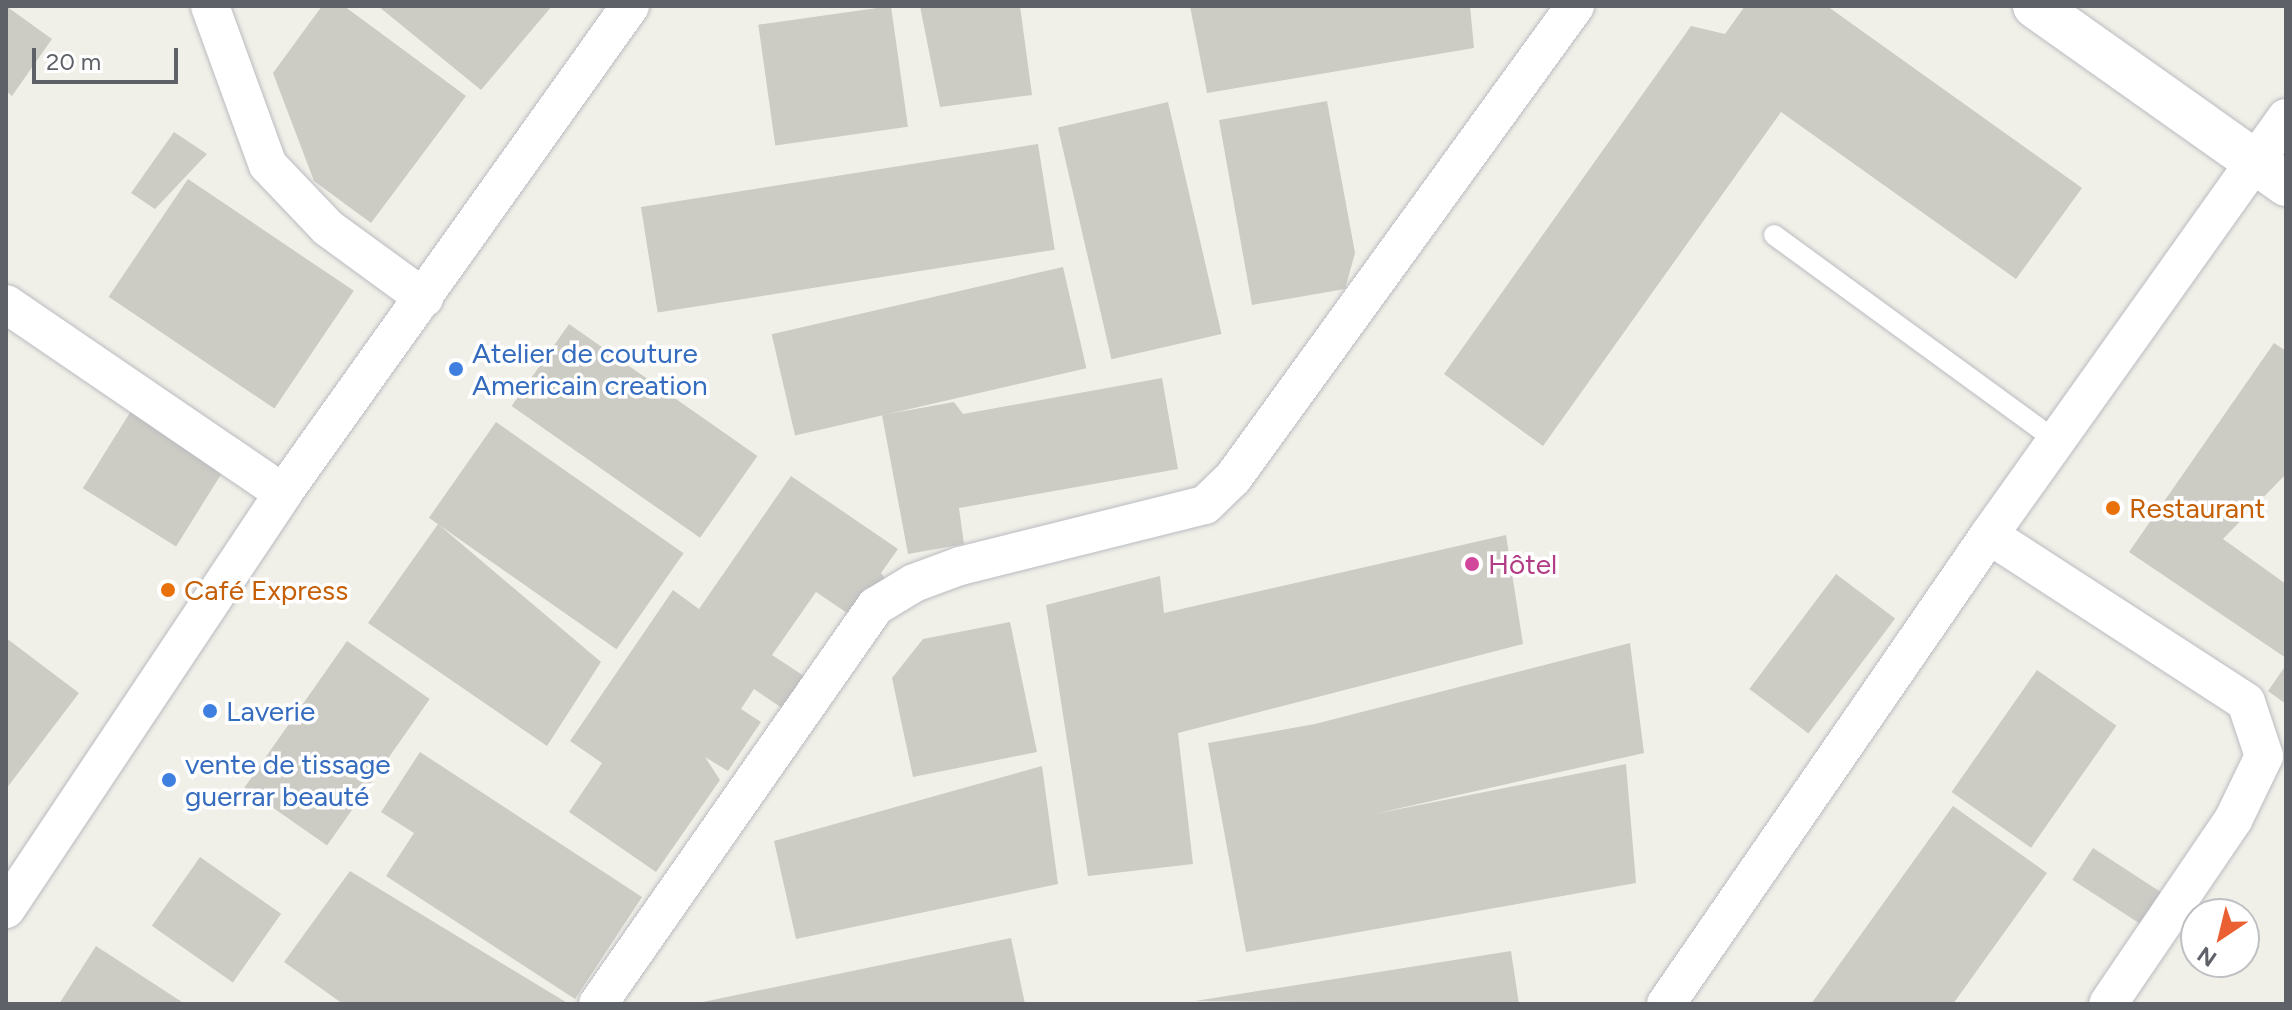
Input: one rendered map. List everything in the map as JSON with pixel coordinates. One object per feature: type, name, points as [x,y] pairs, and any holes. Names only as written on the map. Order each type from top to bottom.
[{"type":"street","points":[[210,6],[268,165],[328,228],[424,298]]},
{"type":"street","points":[[6,909],[283,493],[630,6]]},
{"type":"street","points":[[598,1004],[876,606],[914,583],[960,566],[1205,505],[1233,478],[1575,6]]},
{"type":"street","points":[[2035,6],[2271,173]]},
{"type":"street","points":[[1666,1004],[2056,441],[2271,173],[2286,118]]},
{"type":"street","points":[[6,304],[283,493]]},
{"type":"street","points":[[1989,535],[2246,702],[2264,756],[2233,820],[2108,1004]]},
{"type":"lane","points":[[1774,235],[2056,441]]},
{"type":"building","points":[[6,6],[52,39],[12,96],[6,91]]},
{"type":"building","points":[[322,6],[344,6],[466,96],[371,223],[314,181],[273,73]]},
{"type":"building","points":[[378,6],[552,6],[481,90]]},
{"type":"building","points":[[891,6],[908,127],[775,145],[758,25]]},
{"type":"building","points":[[920,6],[1020,6],[1032,95],[940,107]]},
{"type":"building","points":[[1190,6],[1470,6],[1474,48],[1207,93]]},
{"type":"building","points":[[1745,6],[1827,6],[2082,188],[2016,279],[1781,112],[1543,446],[1444,374],[1691,26],[1725,34]]},
{"type":"building","points":[[1327,101],[1355,253],[1345,289],[1252,305],[1219,120]]},
{"type":"building","points":[[1168,102],[1222,334],[1111,359],[1058,127]]},
{"type":"building","points":[[174,132],[207,154],[155,209],[131,193]]},
{"type":"building","points":[[1038,144],[1055,250],[658,313],[641,207]]},
{"type":"building","points":[[188,179],[354,291],[274,409],[109,297]]},
{"type":"building","points":[[1063,267],[1086,368],[795,436],[772,334]]},
{"type":"building","points":[[569,324],[757,456],[700,538],[512,406]]},
{"type":"building","points":[[2274,343],[2286,351],[2286,474],[2223,539],[2286,584],[2286,658],[2129,552]]},
{"type":"building","points":[[1162,378],[1178,469],[959,508],[964,544],[908,554],[882,415],[954,402],[963,414]]},
{"type":"building","points":[[131,411],[224,469],[176,546],[83,488]]},
{"type":"building","points":[[496,422],[684,553],[616,649],[429,518]]},
{"type":"building","points":[[791,476],[898,549],[881,573],[892,588],[853,617],[816,592],[772,655],[804,676],[782,708],[754,689],[741,709],[761,722],[728,771],[705,757],[720,780],[656,872],[569,812],[602,763],[570,741],[673,590],[699,609]]},
{"type":"building","points":[[438,524],[601,662],[547,746],[368,623]]},
{"type":"building","points":[[1506,535],[1523,644],[1178,733],[1193,864],[1088,876],[1046,605],[1160,576],[1164,613]]},
{"type":"building","points":[[1836,574],[1895,619],[1808,734],[1749,689]]},
{"type":"building","points":[[1010,622],[1037,752],[913,777],[892,678],[923,639]]},
{"type":"building","points":[[6,638],[79,693],[6,789]]},
{"type":"building","points":[[347,641],[430,699],[327,846],[244,788]]},
{"type":"building","points":[[1630,643],[1644,753],[1374,814],[1626,764],[1636,883],[1246,952],[1208,743],[1315,724]]},
{"type":"building","points":[[2286,665],[2286,704],[2268,691]]},
{"type":"building","points":[[2037,670],[2116,726],[2031,848],[1952,792]]},
{"type":"building","points":[[420,752],[642,897],[575,999],[386,876],[414,833],[381,812]]},
{"type":"building","points":[[1042,766],[1058,884],[796,939],[774,841]]},
{"type":"building","points":[[1953,806],[2047,873],[1953,1004],[1811,1004]]},
{"type":"building","points":[[2093,848],[2177,902],[2156,934],[2072,880]]},
{"type":"building","points":[[200,857],[281,914],[233,983],[152,926]]},
{"type":"building","points":[[350,871],[569,1004],[343,1004],[284,962]]},
{"type":"building","points":[[1011,938],[1025,1004],[698,1004],[698,1003]]},
{"type":"building","points":[[96,946],[185,1004],[59,1004]]},
{"type":"building","points":[[1511,951],[1519,1004],[1195,1001]]},
{"type":"place","name":"Atelier de couture Americain creation","points":[[456,369]]},
{"type":"place","name":"Restaurant","points":[[2113,508]]},
{"type":"place","name":"Hôtel","points":[[1472,564]]},
{"type":"place","name":"Café Express","points":[[168,590]]},
{"type":"place","name":"Laverie","points":[[210,711]]},
{"type":"place","name":"vente de tissage guerrar beauté","points":[[169,780]]}]
